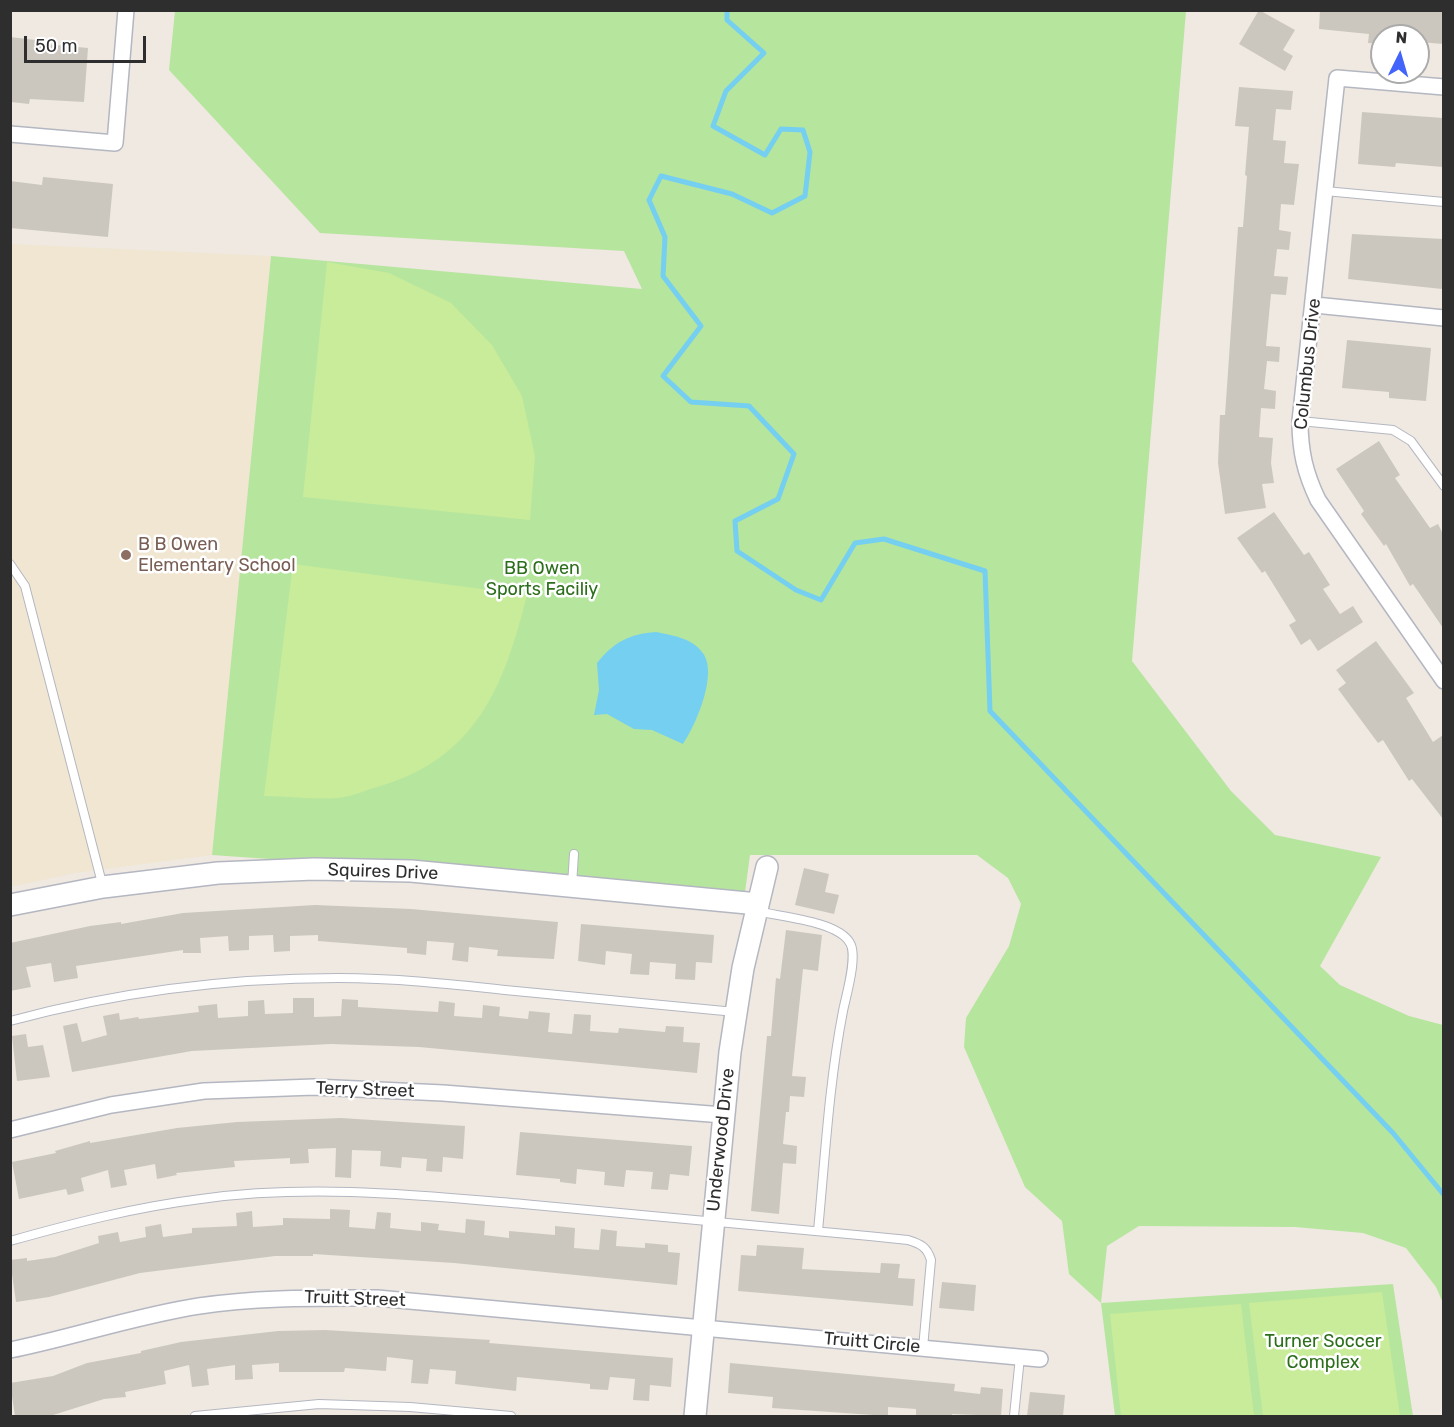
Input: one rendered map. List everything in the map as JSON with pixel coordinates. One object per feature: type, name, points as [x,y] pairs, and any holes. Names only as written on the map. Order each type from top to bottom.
[{"type":"street","points":[[10,134],[115,143],[126,10]]},
{"type":"street","name":"Columbus Drive","points":[[1443,87],[1337,78],[1315,305],[1300,421],[1300,450],[1307,477],[1318,500],[1443,681]]},
{"type":"street","points":[[1315,305],[1443,318]]},
{"type":"street","name":"Underwood Drive","points":[[695,1416],[735,1012],[767,867]]},
{"type":"street","name":"Squires Drive","points":[[10,905],[103,887],[218,873],[314,869],[411,871],[757,907]]},
{"type":"street","name":"Terry Street","points":[[10,1130],[111,1105],[204,1091],[314,1087],[443,1093],[723,1115]]},
{"type":"street","name":"Truitt Street","points":[[10,1350],[111,1323],[199,1306],[284,1297],[377,1298],[704,1327]]},
{"type":"street","name":"Truitt Circle","points":[[704,1327],[1040,1359]]},
{"type":"lane","points":[[1325,191],[1443,202]]},
{"type":"lane","points":[[1300,421],[1393,430],[1411,441],[1443,486]]},
{"type":"lane","points":[[10,564],[25,586],[103,887]]},
{"type":"lane","points":[[572,886],[574,854]]},
{"type":"lane","points":[[757,907],[830,927],[843,934],[852,945],[853,958],[840,1024],[818,1231]]},
{"type":"lane","points":[[10,1021],[57,1008],[143,992],[229,983],[338,978],[438,983],[735,1012]]},
{"type":"lane","points":[[10,1241],[106,1214],[202,1198],[287,1192],[374,1192],[713,1220],[908,1240],[921,1244],[928,1250],[931,1260],[923,1348]]},
{"type":"lane","points":[[1014,1416],[1020,1357]]},
{"type":"lane","points":[[195,1416],[318,1404],[410,1407],[511,1416]]},
{"type":"shaded area","name":"B B Owen Elementary School","points":[[11,244],[271,256],[212,855],[75,873],[11,887]]},
{"type":"green space","name":"BB Owen Sports Faciliy","points":[[175,11],[1186,11],[1132,661],[1231,791],[1275,835],[1381,857],[1320,966],[1340,985],[1409,1016],[1443,1025],[1443,1303],[1436,1287],[1406,1248],[1363,1233],[1295,1227],[1139,1226],[1107,1246],[1101,1303],[1069,1274],[1062,1221],[1025,1187],[964,1047],[966,1018],[1009,946],[1021,904],[1008,878],[977,855],[750,855],[745,892],[212,855],[271,256],[642,289],[624,251],[320,233],[169,70]]},
{"type":"green space","points":[[327,262],[389,273],[451,303],[492,345],[522,396],[535,456],[530,520],[303,497]]},
{"type":"green space","points":[[293,564],[527,595],[508,660],[496,689],[462,738],[439,758],[411,774],[347,796],[319,799],[264,796]]},
{"type":"green space","name":"Turner Soccer Complex","points":[[1393,1284],[1413,1416],[1115,1416],[1101,1303]]},
{"type":"green space","points":[[1382,1292],[1400,1416],[1263,1416],[1249,1303]]},
{"type":"green space","points":[[1241,1304],[1254,1416],[1121,1416],[1110,1314]]},
{"type":"water","points":[[656,632],[693,643],[707,661],[707,685],[704,698],[683,744],[652,730],[634,729],[607,714],[594,715],[599,690],[597,663],[623,640]]},
{"type":"building","points":[[1259,10],[1295,30],[1283,50],[1293,56],[1285,71],[1239,44]]},
{"type":"building","points":[[1320,10],[1443,10],[1443,44],[1430,43],[1430,24],[1370,24],[1370,43],[1368,43],[1369,34],[1319,29]]},
{"type":"building","points":[[10,37],[36,40],[36,43],[88,48],[84,102],[30,99],[29,104],[11,102]]},
{"type":"building","points":[[1239,87],[1293,91],[1291,110],[1276,109],[1273,140],[1286,141],[1284,163],[1299,164],[1294,205],[1281,204],[1279,230],[1291,232],[1289,250],[1277,249],[1274,276],[1288,277],[1286,295],[1271,294],[1266,346],[1280,347],[1279,362],[1267,361],[1264,389],[1276,391],[1275,409],[1261,408],[1259,437],[1273,438],[1271,463],[1274,483],[1262,484],[1266,508],[1225,514],[1218,463],[1220,415],[1225,415],[1238,227],[1243,227],[1249,127],[1235,126]]},
{"type":"building","points":[[1362,112],[1443,118],[1443,167],[1396,163],[1395,167],[1358,164]]},
{"type":"building","points":[[43,177],[113,184],[108,237],[10,228],[10,181],[42,185]]},
{"type":"building","points":[[1352,234],[1443,239],[1442,289],[1348,279]]},
{"type":"building","points":[[1347,340],[1431,348],[1426,401],[1389,398],[1389,392],[1342,388]]},
{"type":"building","points":[[1379,441],[1400,475],[1395,478],[1430,528],[1438,524],[1443,534],[1443,628],[1413,584],[1410,586],[1386,544],[1384,546],[1361,514],[1364,511],[1336,469]]},
{"type":"building","points":[[1274,512],[1304,555],[1309,552],[1330,585],[1323,589],[1340,614],[1353,606],[1363,622],[1318,651],[1310,639],[1301,645],[1289,625],[1296,621],[1265,571],[1262,573],[1237,538]]},
{"type":"building","points":[[1376,641],[1414,693],[1406,698],[1433,742],[1443,735],[1443,819],[1412,779],[1409,781],[1383,740],[1378,743],[1338,689],[1346,683],[1336,670]]},
{"type":"building","points":[[804,868],[829,874],[825,892],[839,895],[834,914],[795,905]]},
{"type":"building","points":[[315,905],[411,909],[558,922],[554,959],[497,956],[498,950],[469,947],[468,962],[452,960],[454,943],[427,941],[426,955],[407,953],[407,948],[318,941],[318,935],[290,936],[290,951],[274,952],[273,935],[249,936],[249,950],[229,951],[228,936],[200,938],[201,953],[183,953],[183,950],[76,966],[78,978],[54,982],[51,963],[26,967],[31,987],[10,991],[10,943],[90,926],[121,922],[121,924],[183,913]]},
{"type":"building","points":[[581,924],[714,935],[712,963],[696,962],[695,980],[675,979],[676,964],[650,962],[649,975],[630,974],[632,954],[606,951],[605,965],[578,961]]},
{"type":"building","points":[[786,930],[822,935],[818,971],[803,969],[792,1076],[806,1077],[804,1097],[790,1096],[789,1112],[786,1112],[783,1144],[797,1146],[796,1164],[783,1163],[779,1214],[751,1211],[767,1036],[771,1036],[776,978],[780,979]]},
{"type":"building","points":[[293,998],[314,998],[314,1017],[341,1016],[342,999],[358,1000],[358,1007],[438,1012],[439,1001],[455,1003],[454,1016],[482,1018],[483,1005],[500,1007],[499,1016],[528,1019],[529,1011],[550,1013],[548,1032],[572,1034],[574,1014],[591,1015],[590,1031],[618,1033],[619,1028],[665,1032],[666,1026],[684,1027],[683,1042],[700,1043],[697,1073],[419,1047],[331,1044],[192,1051],[72,1072],[63,1026],[77,1023],[82,1042],[107,1035],[103,1016],[119,1013],[120,1020],[138,1017],[139,1019],[199,1012],[198,1006],[217,1004],[218,1018],[248,1016],[248,1001],[264,1000],[265,1014],[293,1013]]},
{"type":"building","points":[[26,1034],[28,1047],[43,1045],[50,1077],[17,1081],[12,1036]]},
{"type":"building","points":[[341,1118],[465,1126],[463,1159],[443,1157],[442,1172],[426,1171],[427,1159],[402,1157],[401,1168],[380,1166],[381,1151],[352,1150],[351,1178],[335,1177],[336,1148],[308,1149],[309,1163],[290,1164],[290,1158],[234,1161],[235,1167],[176,1173],[177,1175],[157,1179],[155,1164],[124,1170],[127,1185],[111,1188],[108,1170],[81,1178],[84,1191],[68,1195],[66,1189],[19,1199],[12,1162],[56,1153],[55,1151],[90,1141],[90,1143],[177,1128],[237,1122]]},
{"type":"building","points":[[520,1132],[692,1146],[689,1176],[670,1174],[668,1190],[651,1189],[653,1172],[626,1170],[624,1187],[604,1185],[605,1172],[577,1169],[576,1184],[560,1182],[560,1179],[516,1175]]},
{"type":"building","points":[[330,1209],[350,1210],[349,1227],[375,1229],[377,1212],[391,1213],[390,1228],[421,1231],[421,1222],[439,1224],[438,1230],[465,1233],[466,1219],[485,1221],[484,1235],[509,1238],[509,1231],[555,1235],[555,1226],[575,1228],[574,1248],[599,1250],[601,1229],[617,1231],[616,1246],[645,1248],[645,1243],[668,1245],[668,1252],[680,1253],[677,1285],[454,1263],[313,1254],[313,1256],[275,1256],[140,1273],[49,1297],[16,1302],[10,1260],[27,1258],[27,1261],[55,1257],[99,1243],[98,1236],[118,1232],[120,1242],[146,1237],[145,1227],[161,1224],[163,1237],[192,1233],[192,1228],[237,1226],[236,1213],[252,1211],[253,1227],[283,1225],[283,1218],[330,1219]]},
{"type":"building","points":[[757,1245],[804,1248],[802,1269],[880,1273],[881,1263],[900,1264],[898,1278],[915,1279],[913,1306],[738,1291],[741,1255],[756,1256]]},
{"type":"building","points":[[942,1282],[976,1285],[974,1311],[939,1308]]},
{"type":"building","points":[[325,1330],[490,1340],[489,1343],[673,1358],[671,1387],[650,1385],[649,1401],[633,1400],[635,1379],[610,1377],[608,1390],[590,1389],[590,1384],[517,1377],[516,1391],[455,1384],[456,1371],[430,1369],[428,1384],[411,1383],[413,1360],[387,1357],[386,1371],[345,1368],[344,1372],[279,1372],[279,1363],[252,1365],[253,1379],[235,1380],[235,1365],[207,1369],[209,1385],[192,1387],[189,1365],[164,1371],[166,1384],[125,1392],[126,1397],[104,1399],[50,1416],[15,1416],[10,1383],[53,1376],[87,1363],[141,1353],[141,1351],[181,1342],[278,1331]]},
{"type":"building","points":[[730,1363],[955,1384],[954,1391],[980,1394],[981,1387],[1003,1389],[1001,1416],[952,1414],[952,1416],[916,1416],[916,1409],[888,1407],[888,1416],[772,1408],[773,1397],[728,1393]]},
{"type":"building","points":[[1030,1392],[1065,1395],[1063,1416],[1027,1416]]},
{"type":"waterway","points":[[727,10],[727,20],[764,53],[726,91],[713,126],[765,155],[781,129],[803,130],[810,152],[805,196],[772,213],[732,194],[661,176],[649,200],[665,237],[663,276],[701,326],[663,376],[691,402],[749,406],[794,454],[778,499],[735,521],[737,551],[796,590],[821,600],[855,543],[884,539],[985,571],[990,711],[1393,1133],[1444,1195]]},
{"type":"place","name":"B B Owen Elementary School","points":[[126,555]]}]
